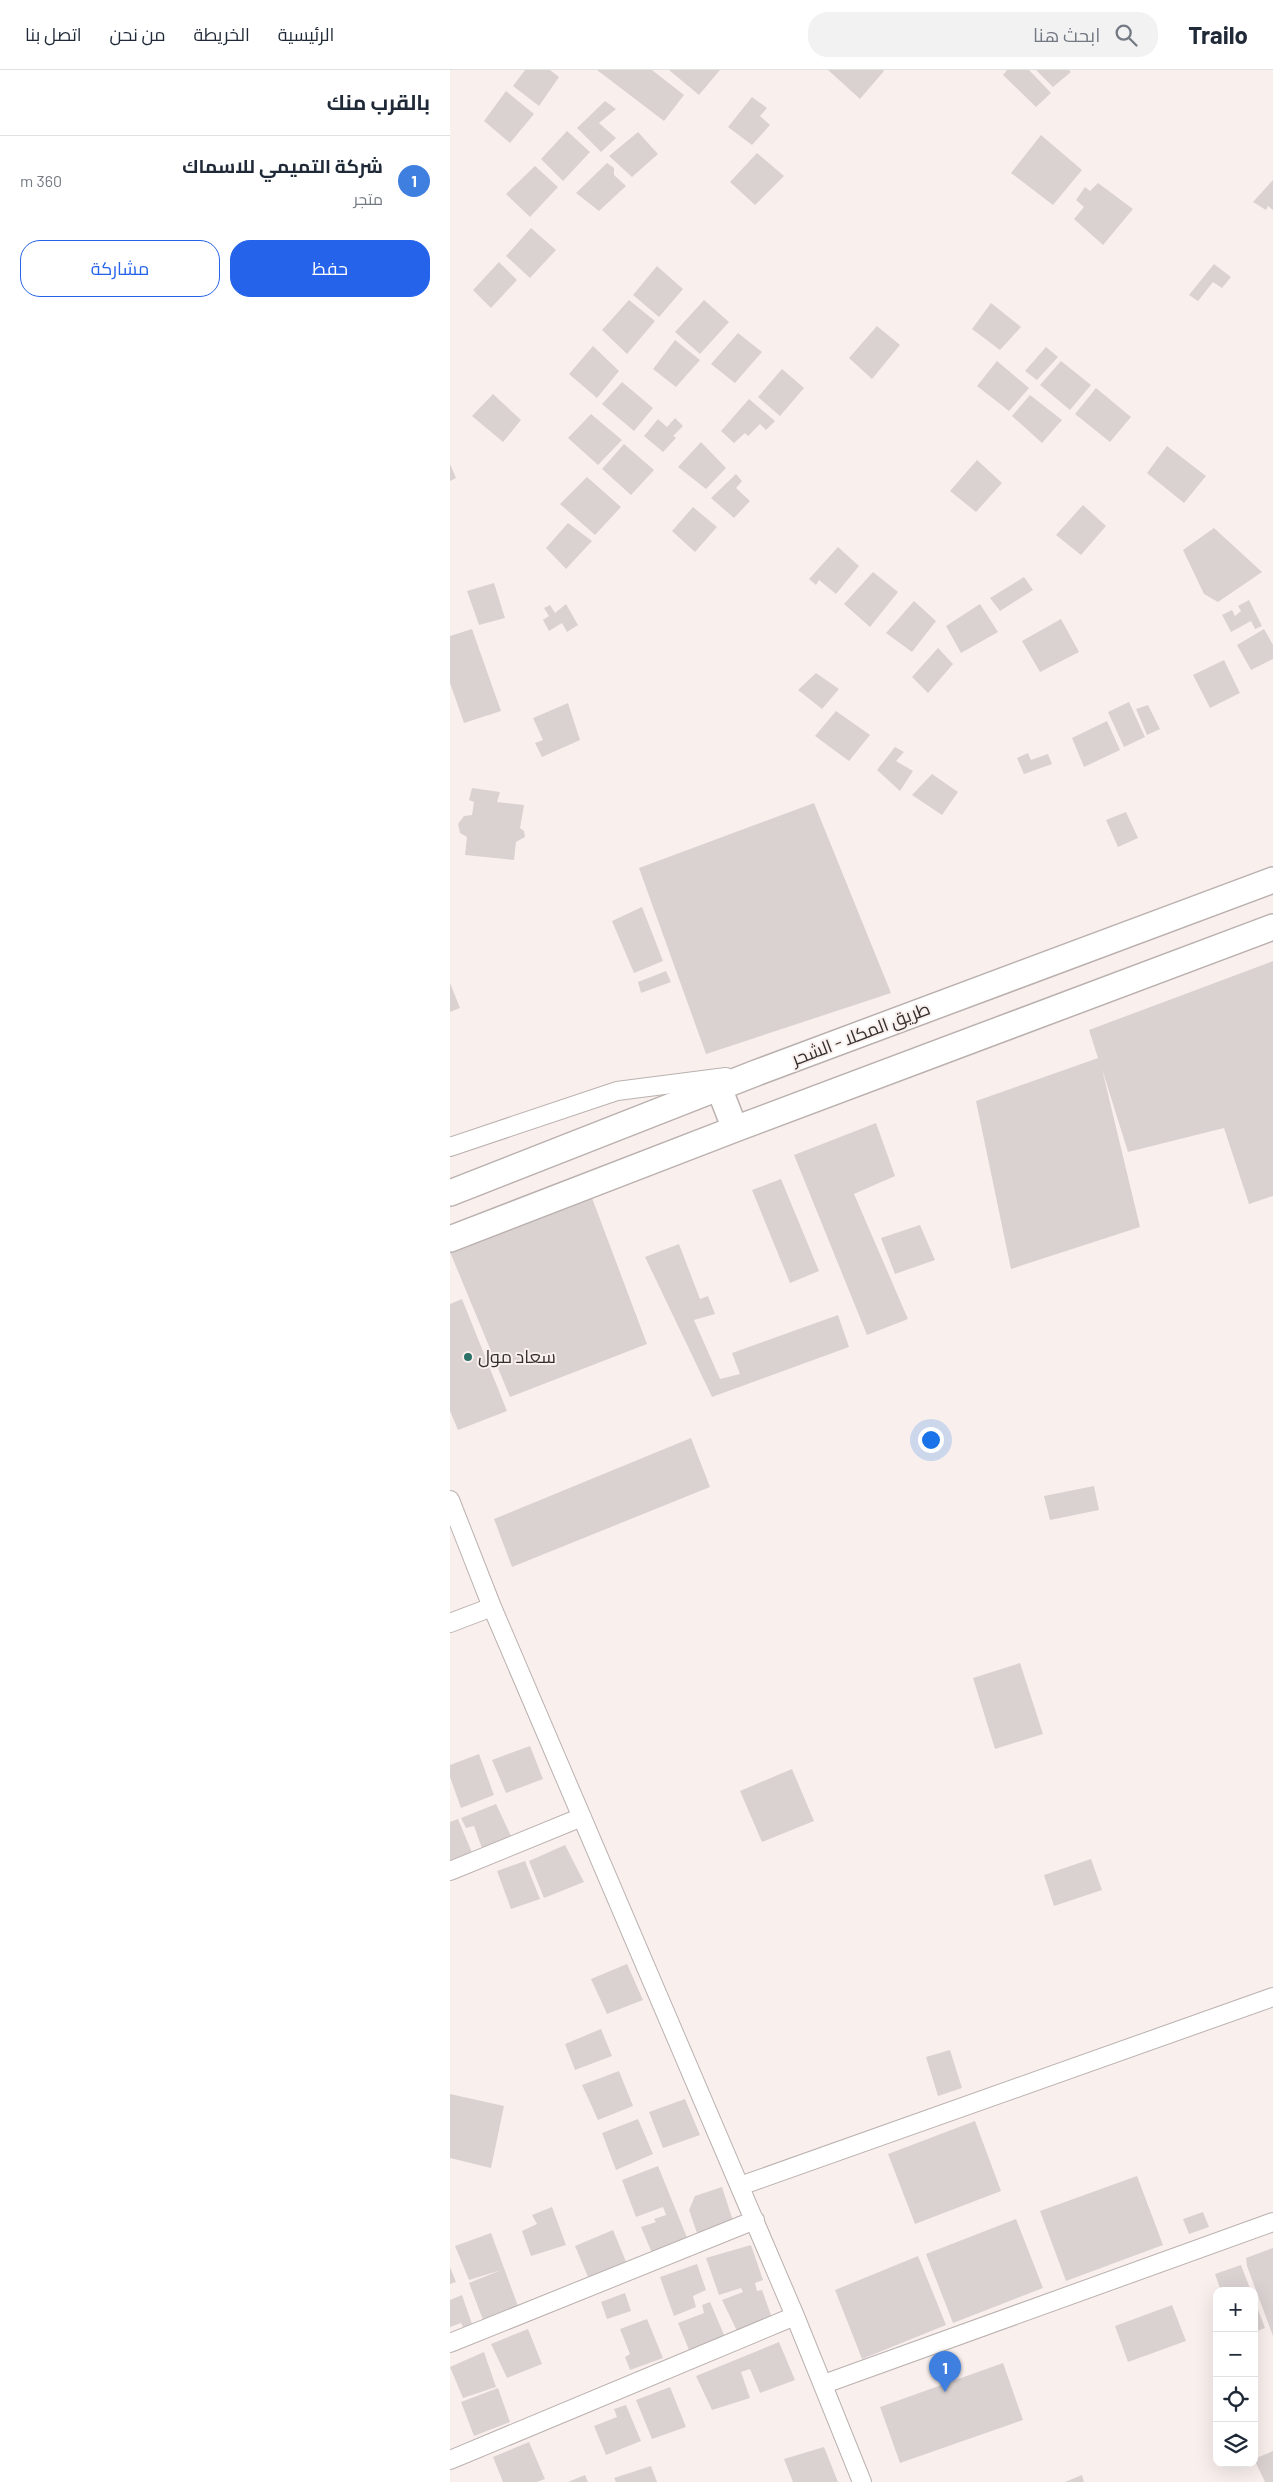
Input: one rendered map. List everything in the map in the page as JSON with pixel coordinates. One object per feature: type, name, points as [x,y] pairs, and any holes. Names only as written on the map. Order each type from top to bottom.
[{"type":"highway","name":"طريق المكلا - الشحر","points":[[450,1193],[756,1073],[1273,880]]},
{"type":"highway","points":[[450,1239],[735,1129],[1273,927]]},
{"type":"highway","points":[[719,1088],[735,1129]]},
{"type":"street","points":[[450,1147],[616,1091],[756,1073]]},
{"type":"street","points":[[450,1500],[492,1607],[796,2316],[862,2482]]},
{"type":"street","points":[[450,1623],[492,1607]]},
{"type":"street","points":[[450,1871],[582,1817]]},
{"type":"street","points":[[740,2186],[1273,1997]]},
{"type":"street","points":[[450,2343],[755,2220]]},
{"type":"street","points":[[824,2384],[1273,2222]]},
{"type":"street","points":[[450,2460],[796,2316]]},
{"type":"building","points":[[525,70],[550,70],[559,77],[539,106],[513,86]]},
{"type":"building","points":[[597,70],[652,70],[684,95],[664,121]]},
{"type":"building","points":[[669,70],[720,70],[699,95]]},
{"type":"building","points":[[828,70],[883,70],[884,71],[860,99]]},
{"type":"building","points":[[1007,70],[1029,70],[1051,93],[1036,107],[1003,75]]},
{"type":"building","points":[[1036,70],[1069,70],[1071,72],[1053,87]]},
{"type":"building","points":[[506,91],[534,114],[510,143],[484,121]]},
{"type":"building","points":[[752,97],[767,108],[760,116],[770,125],[752,145],[728,127]]},
{"type":"building","points":[[605,101],[616,109],[599,123],[616,138],[601,152],[577,128]]},
{"type":"building","points":[[567,131],[590,152],[563,181],[541,159]]},
{"type":"building","points":[[638,132],[658,154],[632,177],[609,156]]},
{"type":"building","points":[[1041,135],[1082,170],[1053,205],[1011,173]]},
{"type":"building","points":[[757,153],[784,176],[755,205],[730,182]]},
{"type":"building","points":[[607,163],[614,168],[614,175],[626,186],[599,211],[576,193]]},
{"type":"building","points":[[535,166],[558,187],[530,217],[506,194]]},
{"type":"building","points":[[1273,180],[1273,210],[1268,206],[1266,210],[1253,202]]},
{"type":"building","points":[[1098,183],[1133,209],[1103,245],[1074,219],[1084,207],[1076,200],[1085,187],[1090,191]]},
{"type":"building","points":[[531,228],[556,250],[530,278],[506,256]]},
{"type":"building","points":[[499,262],[517,280],[491,308],[473,290]]},
{"type":"building","points":[[1214,264],[1231,277],[1222,288],[1213,282],[1198,301],[1189,295]]},
{"type":"building","points":[[657,266],[683,289],[659,317],[633,295]]},
{"type":"building","points":[[629,300],[655,321],[627,354],[602,330]]},
{"type":"building","points":[[704,300],[729,322],[700,354],[675,332]]},
{"type":"building","points":[[991,303],[1021,327],[1000,350],[972,329]]},
{"type":"building","points":[[877,326],[900,345],[872,379],[849,358]]},
{"type":"building","points":[[738,333],[762,352],[735,383],[711,364]]},
{"type":"building","points":[[675,340],[700,360],[676,387],[653,369]]},
{"type":"building","points":[[593,346],[619,371],[597,398],[569,374]]},
{"type":"building","points":[[1046,347],[1058,357],[1037,380],[1025,371]]},
{"type":"building","points":[[997,361],[1029,388],[1009,411],[977,386]]},
{"type":"building","points":[[1061,361],[1091,385],[1070,410],[1040,385]]},
{"type":"building","points":[[782,369],[804,388],[780,416],[758,397]]},
{"type":"building","points":[[622,382],[653,408],[634,431],[602,404]]},
{"type":"building","points":[[1096,388],[1131,417],[1110,442],[1075,414]]},
{"type":"building","points":[[493,394],[521,420],[503,442],[472,416]]},
{"type":"building","points":[[1030,395],[1062,420],[1042,443],[1012,416]]},
{"type":"building","points":[[749,399],[775,421],[766,430],[760,424],[748,436],[745,433],[734,443],[721,431]]},
{"type":"building","points":[[591,414],[622,440],[598,465],[568,438]]},
{"type":"building","points":[[675,418],[683,426],[673,436],[676,438],[663,452],[644,436],[658,419],[667,427]]},
{"type":"building","points":[[701,442],[726,468],[706,489],[678,467]]},
{"type":"building","points":[[624,444],[654,470],[631,495],[602,469]]},
{"type":"building","points":[[1167,446],[1206,476],[1184,503],[1147,473]]},
{"type":"building","points":[[977,460],[1002,483],[976,512],[950,491]]},
{"type":"building","points":[[450,464],[456,478],[450,481]]},
{"type":"building","points":[[736,474],[742,481],[736,488],[750,501],[734,518],[711,498]]},
{"type":"building","points":[[587,477],[621,507],[595,535],[560,504]]},
{"type":"building","points":[[1083,505],[1106,526],[1081,555],[1056,535]]},
{"type":"building","points":[[693,507],[717,527],[695,552],[672,531]]},
{"type":"building","points":[[568,523],[592,541],[566,569],[546,548]]},
{"type":"building","points":[[1214,528],[1262,572],[1218,602],[1204,594],[1183,550]]},
{"type":"building","points":[[838,547],[859,566],[836,594],[819,580],[816,585],[809,579]]},
{"type":"building","points":[[873,572],[898,592],[870,627],[844,604]]},
{"type":"building","points":[[1024,577],[1033,590],[1000,611],[990,598]]},
{"type":"building","points":[[494,583],[505,618],[479,625],[467,591]]},
{"type":"building","points":[[1249,600],[1262,626],[1255,629],[1251,621],[1231,632],[1222,615],[1232,610],[1235,616],[1241,611],[1238,606]]},
{"type":"building","points":[[914,601],[936,621],[912,652],[886,633]]},
{"type":"building","points":[[566,604],[578,625],[567,632],[562,623],[549,631],[543,620],[549,616],[544,608],[550,605],[555,613]]},
{"type":"building","points":[[980,604],[998,632],[961,653],[946,626]]},
{"type":"building","points":[[1061,619],[1079,652],[1040,672],[1022,641]]},
{"type":"building","points":[[472,629],[501,711],[464,723],[450,683],[450,636]]},
{"type":"building","points":[[1264,629],[1273,645],[1273,659],[1251,670],[1237,645]]},
{"type":"building","points":[[938,648],[953,664],[928,693],[912,677]]},
{"type":"building","points":[[1224,660],[1240,693],[1210,708],[1193,675]]},
{"type":"building","points":[[816,673],[839,689],[822,709],[798,690]]},
{"type":"building","points":[[1129,702],[1145,737],[1124,747],[1108,712]]},
{"type":"building","points":[[568,703],[580,740],[542,757],[535,743],[543,740],[533,718]]},
{"type":"building","points":[[1148,705],[1160,729],[1147,735],[1136,709]]},
{"type":"building","points":[[836,711],[870,735],[849,761],[815,736]]},
{"type":"building","points":[[1107,721],[1120,750],[1084,767],[1072,738]]},
{"type":"building","points":[[895,747],[904,752],[896,761],[913,771],[900,791],[877,770]]},
{"type":"building","points":[[1028,753],[1031,760],[1048,754],[1052,764],[1024,774],[1017,758]]},
{"type":"building","points":[[932,774],[958,792],[942,815],[912,795]]},
{"type":"building","points":[[472,788],[500,792],[497,802],[524,805],[520,828],[524,831],[525,837],[516,842],[514,860],[465,855],[467,837],[460,833],[458,824],[464,816],[472,815],[474,802],[469,800]]},
{"type":"building","points":[[814,803],[891,993],[706,1054],[639,868]]},
{"type":"building","points":[[1126,812],[1138,838],[1118,847],[1106,820]]},
{"type":"building","points":[[642,907],[663,961],[634,973],[612,921]]},
{"type":"building","points":[[1273,961],[1273,1196],[1249,1204],[1224,1128],[1128,1152],[1102,1069],[1140,1227],[1011,1269],[976,1101],[1098,1058],[1089,1030]]},
{"type":"building","points":[[666,971],[671,982],[641,993],[638,982]]},
{"type":"building","points":[[450,983],[460,1008],[450,1012]]},
{"type":"building","points":[[876,1123],[895,1176],[854,1194],[908,1319],[867,1335],[794,1155]]},
{"type":"building","points":[[781,1179],[819,1271],[790,1283],[752,1190]]},
{"type":"building","points":[[592,1198],[647,1344],[510,1397],[450,1252]]},
{"type":"building","points":[[920,1225],[935,1260],[895,1274],[881,1238]]},
{"type":"building","points":[[679,1244],[700,1299],[708,1296],[715,1314],[694,1320],[720,1379],[740,1374],[732,1353],[838,1315],[849,1347],[712,1397],[645,1257]]},
{"type":"building","name":"سعاد مول","points":[[462,1299],[507,1411],[458,1430],[450,1411],[450,1304]]},
{"type":"building","points":[[691,1438],[710,1487],[512,1567],[494,1519]]},
{"type":"building","points":[[1094,1486],[1099,1510],[1050,1520],[1044,1496]]},
{"type":"building","points":[[1020,1663],[1043,1734],[995,1749],[973,1678]]},
{"type":"building","points":[[530,1746],[543,1779],[506,1793],[492,1760]]},
{"type":"building","points":[[479,1754],[494,1795],[461,1808],[450,1777],[450,1765]]},
{"type":"building","points":[[792,1769],[814,1821],[762,1842],[740,1791]]},
{"type":"building","points":[[496,1804],[513,1840],[483,1851],[474,1826],[466,1828],[461,1818]]},
{"type":"building","points":[[458,1819],[473,1855],[450,1864],[450,1822]]},
{"type":"building","points":[[565,1845],[584,1882],[544,1898],[529,1861]]},
{"type":"building","points":[[1091,1859],[1102,1890],[1054,1906],[1044,1875]]},
{"type":"building","points":[[525,1861],[540,1899],[511,1909],[497,1871]]},
{"type":"building","points":[[627,1964],[643,2000],[607,2014],[591,1979]]},
{"type":"building","points":[[601,2029],[612,2056],[575,2070],[565,2044]]},
{"type":"building","points":[[950,2050],[962,2088],[938,2096],[926,2057]]},
{"type":"building","points":[[619,2071],[633,2106],[598,2120],[582,2085]]},
{"type":"building","points":[[450,2094],[504,2106],[491,2168],[450,2158]]},
{"type":"building","points":[[685,2099],[700,2135],[663,2148],[649,2112]]},
{"type":"building","points":[[638,2119],[653,2154],[616,2170],[602,2133]]},
{"type":"building","points":[[975,2121],[1001,2191],[915,2224],[888,2154]]},
{"type":"building","points":[[658,2166],[688,2240],[652,2253],[641,2227],[656,2222],[654,2219],[666,2215],[663,2207],[636,2217],[622,2180]]},
{"type":"building","points":[[1137,2176],[1163,2245],[1066,2281],[1040,2211]]},
{"type":"building","points":[[722,2187],[734,2224],[698,2236],[689,2210],[695,2196]]},
{"type":"building","points":[[552,2207],[566,2245],[531,2256],[522,2231],[537,2224],[532,2215]]},
{"type":"building","points":[[1203,2212],[1209,2227],[1189,2234],[1183,2219]]},
{"type":"building","points":[[1016,2219],[1043,2288],[953,2323],[926,2254]]},
{"type":"building","points":[[613,2230],[627,2264],[588,2277],[575,2246]]},
{"type":"building","points":[[491,2233],[518,2306],[483,2320],[469,2283],[501,2270],[469,2280],[455,2246]]},
{"type":"building","points":[[751,2245],[763,2280],[755,2283],[757,2291],[762,2290],[772,2318],[737,2331],[722,2300],[743,2292],[741,2288],[719,2295],[706,2258]]},
{"type":"building","points":[[1273,2248],[1273,2336],[1258,2296],[1258,2287],[1255,2287],[1246,2258]]},
{"type":"building","points":[[918,2256],[946,2325],[862,2359],[835,2290]]},
{"type":"building","points":[[697,2264],[706,2290],[693,2296],[696,2307],[674,2316],[660,2277]]},
{"type":"building","points":[[1241,2265],[1249,2287],[1220,2287],[1215,2274]]},
{"type":"building","points":[[450,2267],[456,2282],[450,2284]]},
{"type":"building","points":[[625,2293],[631,2311],[607,2319],[601,2302]]},
{"type":"building","points":[[462,2295],[472,2324],[463,2327],[461,2323],[450,2327],[450,2300]]},
{"type":"building","points":[[710,2302],[725,2337],[689,2350],[678,2323],[704,2313],[702,2305]]},
{"type":"building","points":[[1172,2305],[1186,2341],[1128,2362],[1115,2326]]},
{"type":"building","points":[[1258,2310],[1265,2328],[1258,2331]]},
{"type":"building","points":[[647,2319],[663,2358],[630,2370],[625,2357],[630,2354],[620,2329]]},
{"type":"building","points":[[528,2329],[542,2364],[507,2378],[491,2344]]},
{"type":"building","points":[[779,2342],[795,2380],[760,2393],[750,2369],[741,2372],[750,2398],[712,2410],[696,2376]]},
{"type":"building","points":[[484,2352],[496,2387],[463,2398],[450,2367]]},
{"type":"building","points":[[1003,2363],[1023,2420],[900,2463],[880,2407]]},
{"type":"building","points":[[670,2387],[686,2427],[652,2439],[636,2400]]},
{"type":"building","points":[[498,2388],[510,2422],[474,2436],[461,2402]]},
{"type":"building","points":[[626,2405],[641,2441],[606,2455],[594,2426],[617,2417],[614,2409]]},
{"type":"building","points":[[529,2442],[545,2479],[537,2482],[503,2482],[493,2457]]},
{"type":"building","points":[[824,2447],[838,2482],[793,2482],[784,2459]]},
{"type":"building","points":[[1273,2451],[1273,2482],[1265,2482],[1258,2467],[1258,2457]]},
{"type":"building","points":[[651,2466],[657,2482],[616,2482],[614,2478]]},
{"type":"building","points":[[585,2475],[588,2482],[568,2482]]},
{"type":"building","points":[[1082,2475],[1084,2482],[1065,2482]]},
{"type":"place","name":"سعاد مول","points":[[468,1357]]},
{"type":"place","name":"شركة التميمي للاسماك","points":[[945,2392]]}]
